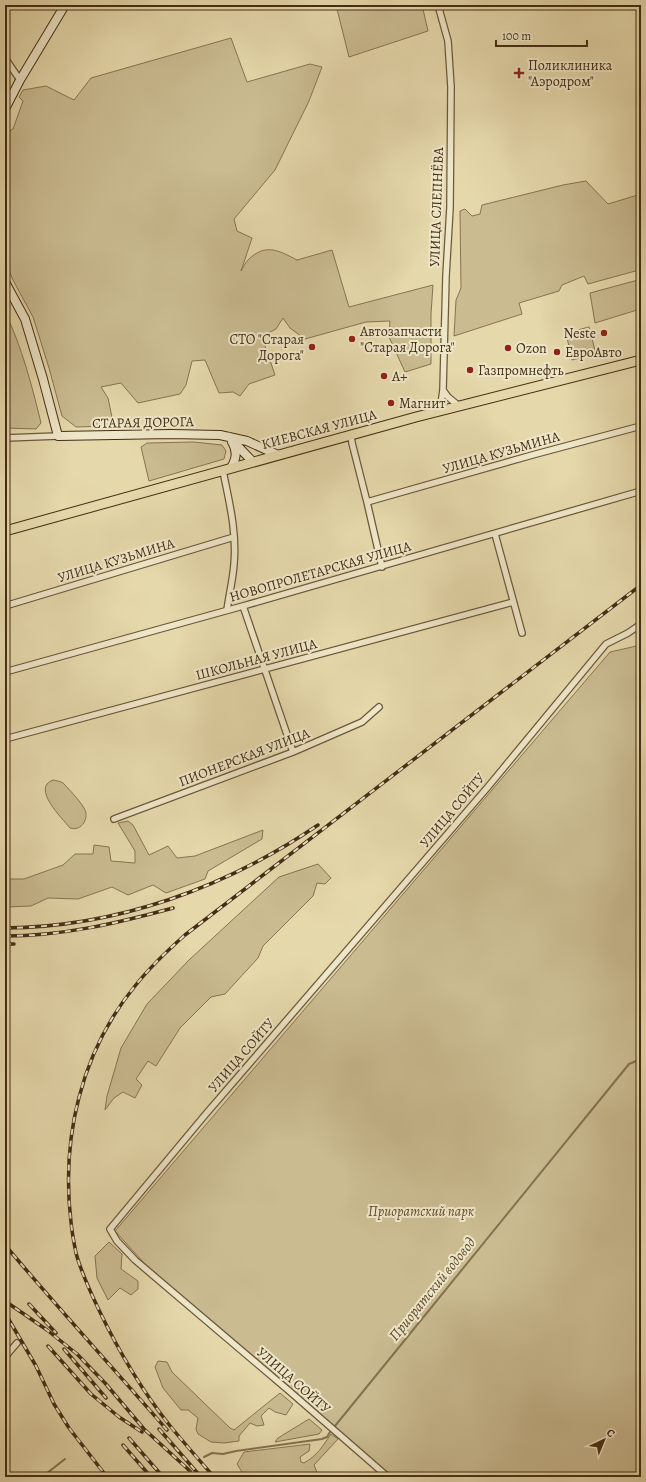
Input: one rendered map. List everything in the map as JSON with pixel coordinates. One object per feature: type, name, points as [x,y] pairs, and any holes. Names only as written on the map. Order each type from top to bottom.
[{"type":"main road","name":"КИЕВСКАЯ УЛИЦА","points":[[5,531],[440,411],[641,360]]},
{"type":"street","points":[[5,109],[20,80],[65,5]]},
{"type":"street","name":"УЛИЦА СЛЕПНЁВА","points":[[438,5],[448,41],[450,87],[450,208],[443,390],[440,411]]},
{"type":"street","points":[[5,58],[20,80]]},
{"type":"street","points":[[5,282],[25,320],[58,436]]},
{"type":"street","points":[[443,390],[448,397],[459,406]]},
{"type":"street","name":"УЛИЦА КУЗЬМИНА","points":[[367,502],[641,426]]},
{"type":"street","name":"СТАРАЯ ДОРОГА","points":[[5,438],[198,434],[229,436],[247,441],[278,455]]},
{"type":"street","points":[[351,435],[382,566]]},
{"type":"street","points":[[229,436],[253,462]]},
{"type":"street","points":[[227,610],[234,563],[234,537],[227,470],[236,456],[236,448],[229,436]]},
{"type":"street","points":[[247,441],[251,447],[253,462]]},
{"type":"street","name":"НОВОПРОЛЕТАРСКАЯ УЛИЦА","points":[[5,672],[243,606],[641,491]]},
{"type":"street","points":[[495,534],[522,633]]},
{"type":"street","name":"УЛИЦА КУЗЬМИНА","points":[[5,606],[234,537]]},
{"type":"street","name":"ШКОЛЬНАЯ УЛИЦА","points":[[5,739],[513,602]]},
{"type":"street","points":[[243,606],[293,752]]},
{"type":"street","name":"УЛИЦА СОЙТУ","points":[[388,1477],[135,1260],[117,1241],[110,1229],[205,1115],[487,788],[606,644],[628,633],[641,624]]},
{"type":"street","name":"ПИОНЕРСКАЯ УЛИЦА","points":[[114,819],[293,752],[362,722],[379,707]]},
{"type":"street","points":[[5,1357],[17,1343]]},
{"type":"green space","points":[[336,5],[401,5],[403,8],[410,5],[422,5],[428,31],[349,57]]},
{"type":"green space","points":[[231,38],[247,82],[310,64],[322,67],[309,101],[275,170],[234,219],[237,231],[252,238],[241,271],[247,261],[260,251],[278,251],[297,260],[332,250],[349,307],[433,285],[431,314],[431,364],[405,372],[389,337],[390,321],[366,322],[305,339],[290,328],[283,318],[276,329],[257,339],[263,340],[275,375],[249,384],[240,396],[233,392],[219,393],[205,360],[192,361],[186,385],[180,394],[138,403],[121,383],[101,387],[108,398],[113,422],[108,426],[76,427],[62,416],[33,317],[13,280],[5,261],[5,134],[13,129],[23,101],[19,97],[23,90],[46,86],[74,100],[91,78]]},
{"type":"green space","points":[[586,181],[608,204],[641,194],[641,244],[639,270],[588,284],[584,276],[562,285],[559,291],[519,303],[522,314],[454,336],[456,300],[461,288],[460,211],[465,209],[472,216],[480,214],[482,205],[563,185]]},
{"type":"green space","points":[[638,280],[637,310],[595,323],[590,293]]},
{"type":"green space","points":[[5,312],[26,367],[34,395],[41,423],[36,429],[5,428]]},
{"type":"green space","points":[[589,327],[596,354],[572,360],[566,333]]},
{"type":"green space","points":[[194,442],[222,445],[226,451],[224,459],[149,481],[141,447],[147,443]]},
{"type":"green space","name":"Приоратский парк","points":[[641,645],[641,1477],[393,1477],[145,1264],[115,1231],[610,652]]},
{"type":"green space","points":[[53,780],[63,783],[84,808],[86,815],[84,823],[78,828],[70,828],[50,803],[45,789],[47,784]]},
{"type":"green space","points":[[128,821],[133,825],[149,855],[168,846],[177,858],[195,856],[263,830],[262,839],[208,871],[205,879],[166,893],[153,885],[128,895],[112,887],[78,899],[48,898],[31,906],[5,907],[5,879],[24,879],[63,865],[75,854],[93,854],[94,845],[109,847],[111,861],[135,863],[135,851],[118,823]]},
{"type":"green space","points":[[318,864],[331,878],[325,884],[317,883],[313,896],[263,946],[258,958],[225,994],[211,997],[180,1028],[156,1066],[148,1061],[136,1079],[142,1085],[135,1098],[123,1092],[114,1098],[105,1110],[107,1096],[121,1048],[147,1004],[189,960],[279,877]]},
{"type":"green space","points":[[109,1242],[122,1254],[121,1269],[138,1281],[138,1289],[131,1295],[120,1288],[108,1300],[97,1278],[95,1256]]},
{"type":"green space","points":[[158,1361],[167,1362],[172,1372],[230,1428],[234,1430],[280,1393],[293,1404],[286,1415],[275,1412],[269,1408],[261,1416],[264,1425],[257,1426],[250,1423],[239,1436],[239,1441],[224,1443],[211,1442],[198,1434],[196,1429],[198,1418],[188,1410],[181,1410],[163,1388],[155,1367]]},
{"type":"green space","points":[[309,1419],[322,1430],[319,1434],[275,1442],[278,1438]]},
{"type":"green space","points":[[331,1434],[338,1439],[314,1465],[319,1477],[245,1477],[237,1464],[244,1452],[310,1444],[309,1451],[300,1457],[301,1462],[304,1463],[316,1454]]},
{"type":"waterway","name":"Приоратский водовод","points":[[335,1426],[629,1064],[641,1059]]},
{"type":"waterway","name":"Приоратский водовод","points":[[204,1457],[212,1453],[223,1454],[322,1439],[327,1437],[330,1432]]},
{"type":"waterway","name":"Приоратский водовод","points":[[42,1477],[65,1459]]},
{"type":"railway","points":[[214,1477],[160,1413],[131,1370],[98,1308],[83,1274],[76,1253],[71,1226],[69,1159],[79,1097],[88,1068],[101,1039],[116,1012],[135,986],[159,959],[185,935],[641,585]]},
{"type":"railway","points":[[5,928],[47,926],[88,920],[129,912],[169,900],[246,868],[318,825]]},
{"type":"railway","points":[[5,936],[48,934],[90,928],[173,908]]},
{"type":"railway","points":[[5,944],[14,944]]},
{"type":"railway","points":[[5,1245],[167,1430]]},
{"type":"railway","points":[[5,1301],[47,1330],[77,1354],[105,1383],[144,1429],[190,1471]]},
{"type":"railway","points":[[29,1304],[56,1333]]},
{"type":"railway","points":[[5,1313],[36,1366],[54,1404],[69,1428],[107,1477]]},
{"type":"railway","points":[[48,1346],[91,1394],[119,1417],[142,1432]]},
{"type":"railway","points":[[64,1349],[106,1398]]},
{"type":"railway","points":[[159,1429],[201,1477]]},
{"type":"railway","points":[[129,1438],[163,1477]]},
{"type":"railway","points":[[123,1445],[151,1477]]},
{"type":"place","name":"Поликлиника \"Аэродром\"","points":[[519,73]]},
{"type":"place","name":"Neste","points":[[604,333]]},
{"type":"place","name":"Автозапчасти \"Старая Дорога\"","points":[[352,339]]},
{"type":"place","name":"СТО \"Старая Дорога\"","points":[[312,347]]},
{"type":"place","name":"Ozon","points":[[508,348]]},
{"type":"place","name":"ЕвроАвто","points":[[557,352]]},
{"type":"place","name":"Газпромнефть","points":[[470,370]]},
{"type":"place","name":"А+","points":[[384,376]]},
{"type":"place","name":"Магнит","points":[[391,403]]}]
